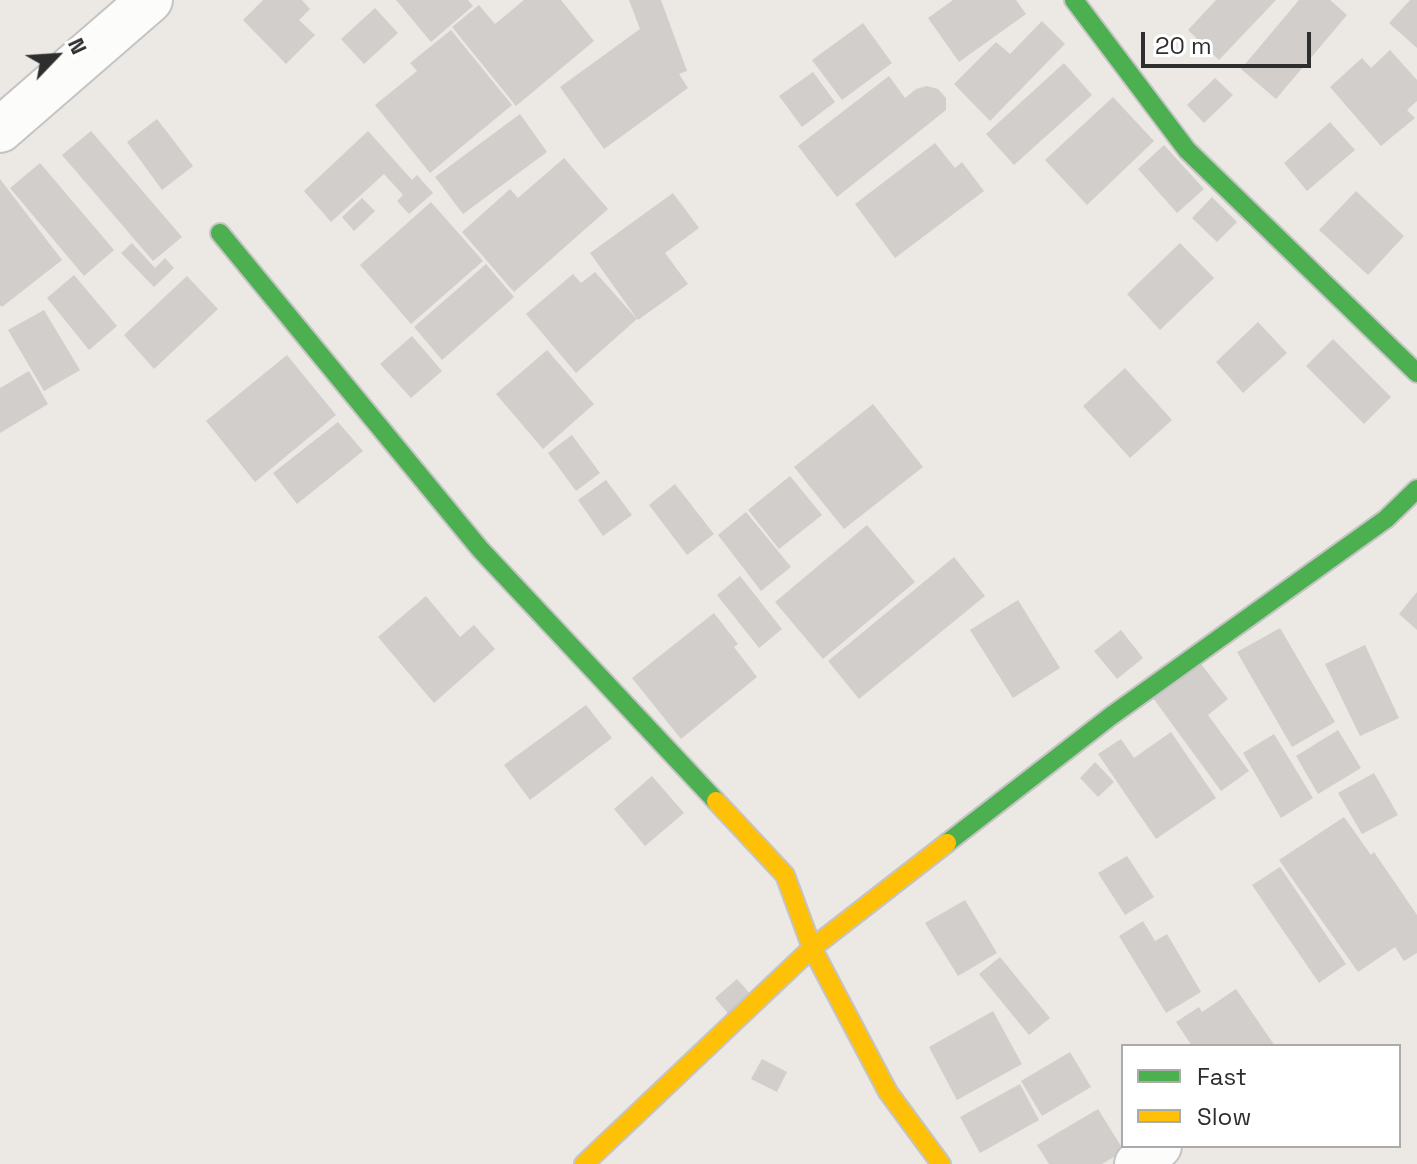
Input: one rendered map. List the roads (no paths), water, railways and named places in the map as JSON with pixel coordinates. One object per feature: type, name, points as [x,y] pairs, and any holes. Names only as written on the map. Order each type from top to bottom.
[{"type":"street","points":[[0,130],[150,0]]},
{"type":"street","points":[[1074,0],[1088,23],[1187,150],[1417,373]]},
{"type":"street","points":[[220,233],[480,549],[785,875],[812,948],[888,1092],[941,1164]]},
{"type":"street","points":[[584,1164],[812,948],[1111,716],[1386,519],[1417,489]]},
{"type":"street","points":[[1137,1164],[1157,1148]]}]
